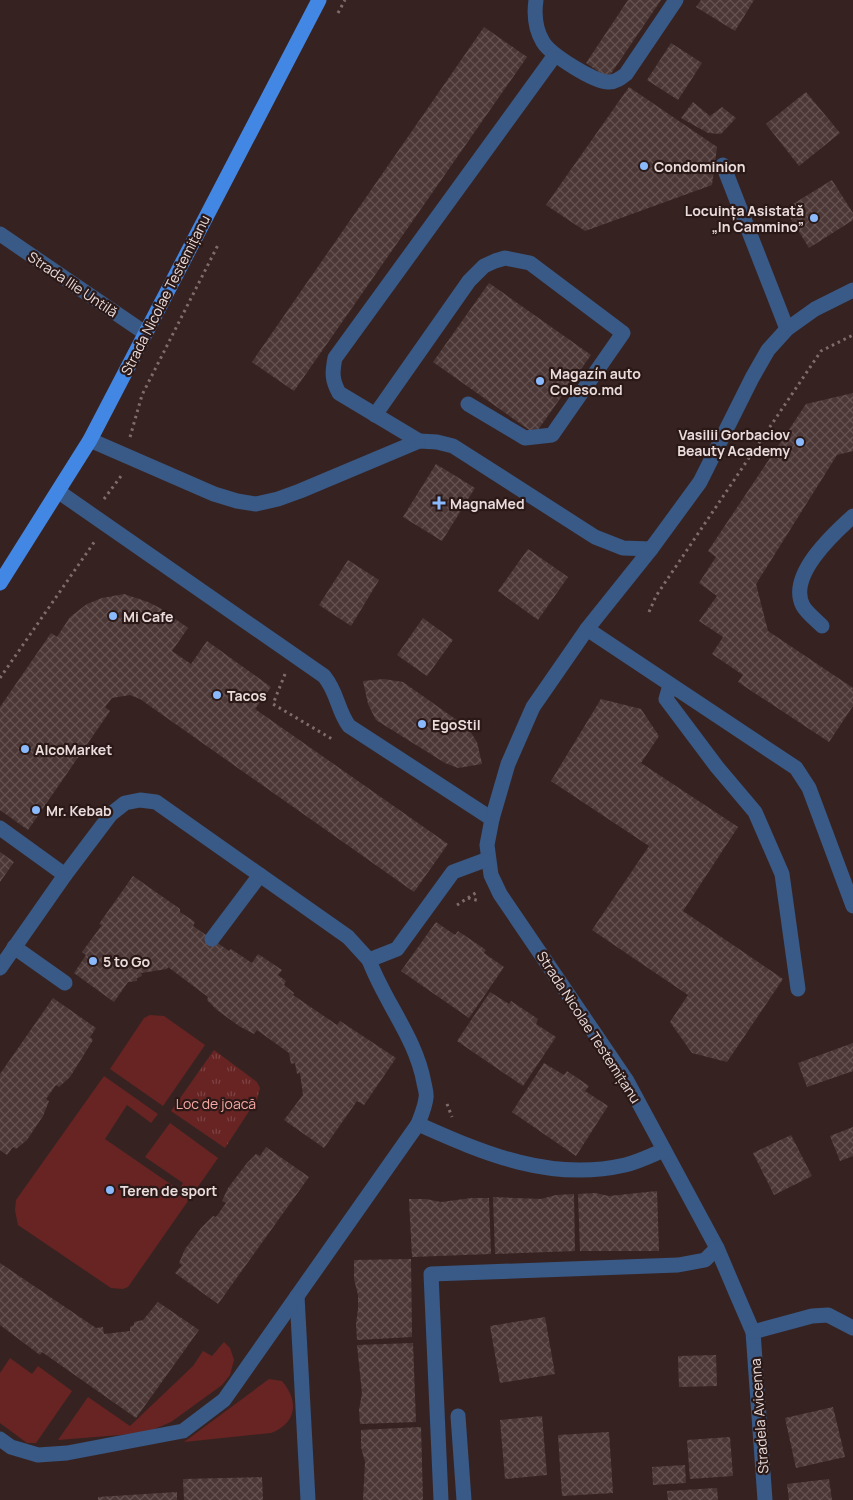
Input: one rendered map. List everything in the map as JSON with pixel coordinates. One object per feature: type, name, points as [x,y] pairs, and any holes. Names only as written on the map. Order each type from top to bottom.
[{"type":"main road","name":"Strada Nicolae Testemițanu","points":[[0,583],[90,440],[319,0]]},
{"type":"street","points":[[536,0],[534,11],[543,42],[555,55],[598,80],[608,82],[618,80],[626,74],[676,0]]},
{"type":"street","points":[[419,441],[340,393],[334,383],[332,374],[335,358],[555,55]]},
{"type":"street","points":[[723,165],[787,329]]},
{"type":"street","name":"Strada Ilie Untilă","points":[[0,234],[145,333]]},
{"type":"street","points":[[375,415],[469,281],[484,266],[496,261],[506,258],[530,263],[623,333],[552,435],[525,438],[468,404]]},
{"type":"street","name":"Strada Nicolae Testemițanu","points":[[753,1332],[717,1248],[627,1081],[500,894],[491,875],[487,845],[492,819],[508,764],[533,707],[587,629],[651,549],[700,482],[768,350],[787,329],[816,310],[853,290]]},
{"type":"street","points":[[90,440],[214,494],[237,502],[256,504],[300,491],[419,441],[437,442],[453,446],[595,537],[623,548],[651,549]]},
{"type":"street","points":[[58,492],[324,676],[333,687],[343,718],[349,726],[492,819]]},
{"type":"street","points":[[822,626],[803,605],[799,584],[811,560],[853,516]]},
{"type":"street","points":[[587,629],[796,768],[809,788],[853,906]]},
{"type":"street","points":[[670,685],[666,699],[717,767],[755,812],[782,874],[798,989]]},
{"type":"street","points":[[0,968],[110,814],[125,803],[140,800],[156,802],[348,936],[369,960],[376,978],[416,1053],[423,1077],[426,1098],[418,1124],[224,1400],[183,1431],[67,1453],[38,1455],[11,1447],[0,1440]]},
{"type":"street","points":[[0,828],[65,875]]},
{"type":"street","points":[[369,960],[397,949],[453,872],[488,859]]},
{"type":"street","points":[[212,939],[260,875]]},
{"type":"street","points":[[14,947],[65,983]]},
{"type":"street","points":[[418,1124],[475,1149],[553,1170],[593,1171],[627,1165],[664,1150]]},
{"type":"street","points":[[441,1500],[431,1274],[678,1265],[705,1260],[717,1248]]},
{"type":"street","points":[[297,1296],[308,1500]]},
{"type":"street","points":[[753,1332],[812,1316],[828,1315],[853,1328]]},
{"type":"street","name":"Stradela Avicenna","points":[[753,1332],[765,1500]]},
{"type":"street","points":[[458,1416],[464,1500]]},
{"type":"path","points":[[336,18],[345,0]]},
{"type":"path","points":[[0,678],[96,539],[92,515],[125,471],[130,458],[130,433],[142,394],[222,236]]},
{"type":"path","points":[[650,612],[656,596],[821,351],[853,335]]},
{"type":"green space","points":[[150,1015],[164,1016],[205,1045],[163,1106],[110,1069],[144,1018]]},
{"type":"green space","name":"Loc de joacă","points":[[214,1050],[257,1082],[260,1088],[257,1099],[225,1148],[171,1111]]},
{"type":"green space","points":[[104,1076],[158,1114],[151,1123],[127,1105],[105,1139],[179,1190],[183,1183],[145,1157],[170,1123],[218,1158],[128,1287],[123,1289],[111,1288],[18,1225],[15,1210],[16,1200]]},
{"type":"green space","points":[[224,1342],[230,1348],[234,1360],[230,1375],[222,1385],[171,1422],[145,1433],[58,1440],[88,1397],[130,1426],[193,1366],[203,1351],[212,1356]]},
{"type":"green space","points":[[10,1358],[32,1374],[38,1366],[72,1391],[36,1443],[27,1443],[0,1423],[0,1373]]},
{"type":"green space","points":[[269,1379],[282,1381],[291,1396],[293,1404],[293,1411],[290,1417],[280,1429],[271,1433],[184,1442]]},
{"type":"building","points":[[628,0],[661,0],[608,78],[586,63]]},
{"type":"building","points":[[701,0],[754,0],[735,31],[696,7]]},
{"type":"building","points":[[484,27],[527,57],[294,391],[252,362]]},
{"type":"building","points":[[671,43],[702,63],[678,100],[647,80]]},
{"type":"building","name":"Condominion","points":[[629,87],[717,147],[712,185],[585,231],[546,205]]},
{"type":"building","points":[[806,92],[840,133],[799,166],[766,124]]},
{"type":"building","points":[[693,102],[710,116],[722,107],[736,118],[721,134],[708,133],[681,118]]},
{"type":"building","points":[[832,180],[853,213],[853,220],[809,248],[785,209]]},
{"type":"building","points":[[489,283],[591,355],[535,434],[433,362]]},
{"type":"building","points":[[853,393],[853,451],[837,455],[756,584],[768,631],[853,688],[853,706],[829,742],[738,682],[743,675],[712,654],[723,637],[699,621],[717,596],[699,583],[716,557],[708,551],[806,404]]},
{"type":"building","name":"MagnaMed","points":[[436,464],[475,488],[442,541],[403,517]]},
{"type":"building","points":[[528,549],[568,577],[538,620],[498,591]]},
{"type":"building","points":[[348,560],[379,580],[351,626],[319,605]]},
{"type":"building","points":[[124,594],[160,608],[188,628],[172,651],[191,664],[207,641],[271,687],[255,709],[448,844],[414,892],[140,699],[130,695],[112,698],[105,707],[110,711],[28,830],[0,810],[0,707],[51,633],[57,637],[70,617],[87,604],[102,598]]},
{"type":"building","points":[[423,618],[453,640],[427,676],[397,655]]},
{"type":"building","name":"EgoStil","points":[[384,679],[403,682],[468,728],[477,742],[482,764],[458,768],[445,763],[376,720],[368,704],[363,681]]},
{"type":"building","points":[[601,699],[641,709],[659,736],[641,763],[738,827],[683,911],[783,979],[727,1062],[692,1053],[670,1022],[688,995],[592,930],[649,846],[551,781]]},
{"type":"building","points":[[0,852],[14,862],[0,882]]},
{"type":"building","points":[[133,876],[180,909],[180,912],[195,922],[193,926],[229,951],[231,949],[252,963],[258,954],[282,970],[278,975],[286,981],[284,985],[294,993],[293,995],[337,1025],[340,1021],[396,1058],[364,1105],[357,1101],[324,1148],[284,1120],[303,1095],[300,1073],[297,1074],[295,1063],[291,1064],[289,1053],[257,1030],[254,1034],[239,1026],[217,1010],[207,1000],[208,997],[168,967],[167,969],[141,973],[142,976],[137,978],[137,981],[128,982],[114,1002],[74,973],[86,955],[82,952],[102,925],[99,924]]},
{"type":"building","points":[[436,922],[455,935],[458,931],[486,950],[484,953],[504,967],[469,1018],[401,971]]},
{"type":"building","points":[[490,992],[509,1004],[511,1001],[538,1019],[536,1024],[556,1037],[523,1086],[457,1041]]},
{"type":"building","points":[[53,998],[96,1028],[90,1037],[93,1040],[70,1077],[59,1087],[56,1085],[46,1099],[49,1101],[43,1116],[27,1140],[16,1149],[13,1147],[7,1155],[0,1150],[0,1074]]},
{"type":"building","points":[[853,1043],[853,1071],[807,1087],[798,1063]]},
{"type":"building","points":[[544,1063],[564,1075],[567,1071],[589,1086],[585,1091],[608,1106],[576,1156],[512,1112]]},
{"type":"building","points":[[853,1127],[853,1156],[840,1161],[830,1136]]},
{"type":"building","points":[[791,1135],[812,1176],[774,1195],[753,1153]]},
{"type":"building","points":[[266,1147],[309,1177],[218,1304],[175,1273],[182,1265],[179,1263],[185,1249],[201,1228],[213,1216],[216,1217],[226,1203],[222,1201],[228,1188],[247,1163],[256,1154],[260,1156]]},
{"type":"building","points":[[657,1191],[659,1251],[580,1251],[578,1194],[595,1193],[609,1196]]},
{"type":"building","points":[[574,1194],[575,1251],[495,1254],[493,1197],[541,1199],[556,1195]]},
{"type":"building","points":[[489,1198],[491,1254],[412,1257],[409,1199],[426,1199],[441,1202]]},
{"type":"building","points":[[411,1259],[412,1337],[357,1340],[358,1295],[354,1279],[354,1260]]},
{"type":"building","points":[[0,1263],[96,1328],[103,1327],[104,1334],[130,1331],[130,1327],[134,1325],[134,1322],[143,1320],[158,1302],[199,1330],[136,1418],[42,1352],[40,1355],[0,1325]]},
{"type":"building","points":[[545,1317],[555,1374],[500,1383],[490,1326]]},
{"type":"building","points":[[413,1343],[416,1422],[360,1424],[359,1410],[362,1393],[357,1345]]},
{"type":"building","points":[[716,1355],[717,1386],[679,1387],[678,1356]]},
{"type":"building","points":[[833,1407],[845,1457],[796,1468],[785,1418]]},
{"type":"building","points":[[542,1416],[547,1475],[505,1479],[500,1420]]},
{"type":"building","points":[[421,1427],[423,1500],[363,1500],[365,1462],[361,1447],[361,1430]]},
{"type":"building","points":[[609,1432],[613,1493],[562,1496],[558,1435]]},
{"type":"building","points":[[730,1437],[733,1476],[690,1479],[687,1440]]},
{"type":"building","points":[[685,1465],[686,1483],[653,1485],[652,1467]]},
{"type":"building","points":[[262,1477],[263,1500],[184,1500],[183,1479]]},
{"type":"building","points":[[829,1479],[832,1500],[789,1500],[787,1484]]},
{"type":"building","points":[[717,1488],[718,1500],[668,1500],[667,1491]]},
{"type":"building","points":[[177,1492],[177,1500],[98,1500],[98,1497]]},
{"type":"place","name":"Condominion","points":[[644,166]]},
{"type":"place","name":"Locuința Asistată „In Cammino”","points":[[814,218]]},
{"type":"place","name":"Magazín auto Coleso.md","points":[[540,381]]},
{"type":"place","name":"Vasilii Gorbaciov Beauty Academy","points":[[800,442]]},
{"type":"place","name":"MagnaMed","points":[[439,503]]},
{"type":"place","name":"Mi Cafe","points":[[113,616]]},
{"type":"place","name":"Tacos","points":[[217,695]]},
{"type":"place","name":"EgoStil","points":[[422,724]]},
{"type":"place","name":"AlcoMarket","points":[[25,749]]},
{"type":"place","name":"Mr. Kebab","points":[[36,810]]},
{"type":"place","name":"5 to Go","points":[[93,961]]},
{"type":"place","name":"Teren de sport","points":[[110,1190]]}]
